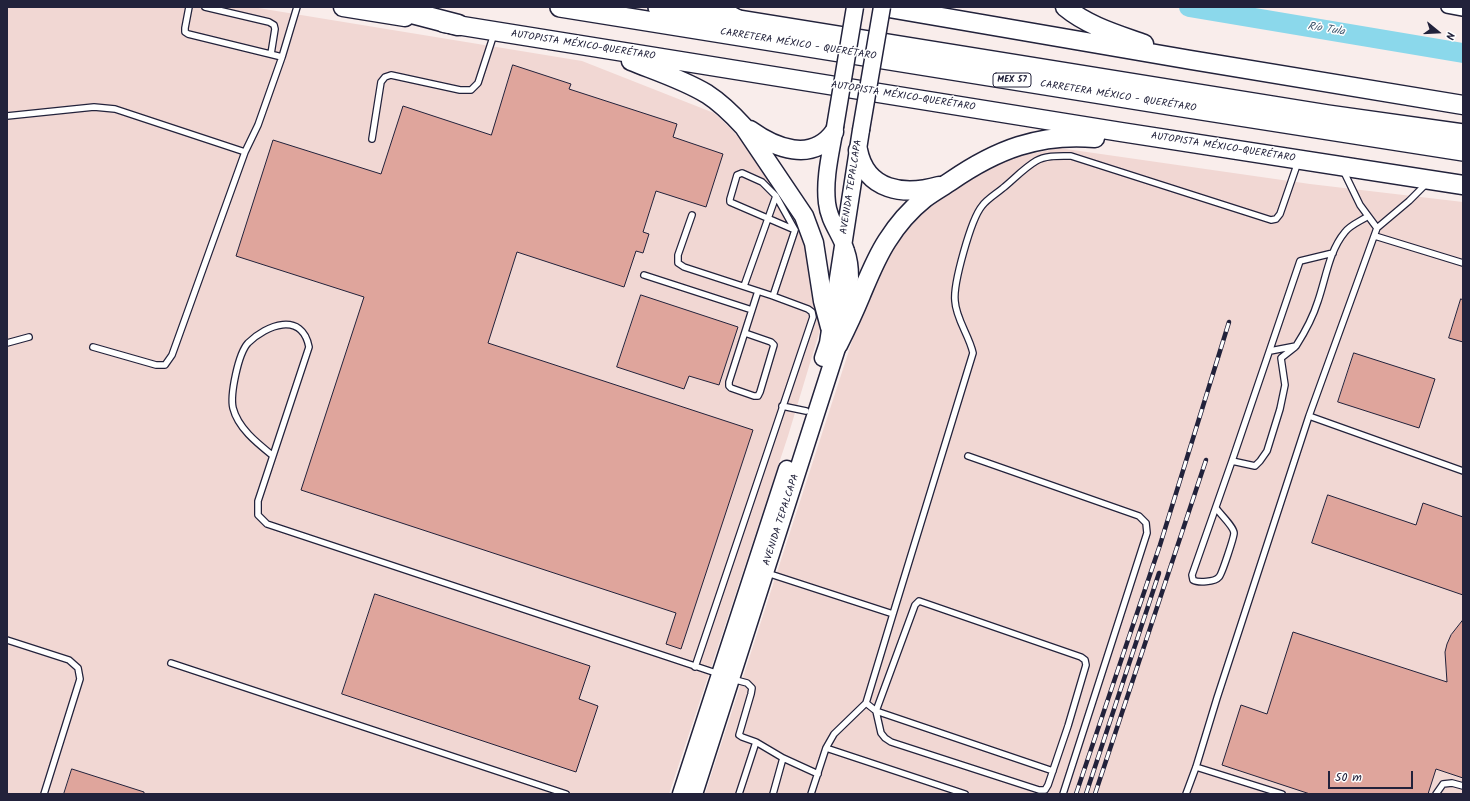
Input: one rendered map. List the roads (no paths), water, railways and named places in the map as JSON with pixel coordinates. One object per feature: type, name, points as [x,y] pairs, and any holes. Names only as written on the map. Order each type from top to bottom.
[{"type":"highway","points":[[389,7],[458,25]]},
{"type":"highway","name":"CARRETERA MÉXICO - QUERÉTARO","points":[[560,7],[1463,151]]},
{"type":"highway","name":"CARRETERA MÉXICO - QUERÉTARO","points":[[658,7],[1328,115],[1463,134]]},
{"type":"highway","points":[[713,7],[737,20]]},
{"type":"main road","name":"AUTOPISTA MÉXICO-QUERÉTARO","points":[[343,7],[1190,143],[1463,185]]},
{"type":"main road","name":"AVENIDA TEPALCAPA","points":[[681,794],[766,573],[838,345],[845,315],[850,281],[849,262],[843,243],[831,220],[826,196],[827,174],[855,7]]},
{"type":"main road","name":"AVENIDA TEPALCAPA","points":[[694,794],[726,677],[828,343],[861,130],[883,7]]},
{"type":"main road","points":[[883,7],[1463,105]]},
{"type":"main road","points":[[1067,8],[1091,24],[1191,60]]},
{"type":"main road","points":[[605,49],[684,82],[707,94],[744,126],[765,140],[797,151],[808,150],[820,146],[830,138],[834,130]]},
{"type":"main road","points":[[744,126],[804,216],[810,229],[817,254],[823,301],[830,327]]},
{"type":"main road","points":[[838,345],[872,266],[888,239],[913,209],[936,190],[971,167],[1004,150],[1040,140],[1057,138],[1090,137],[1139,143],[1190,143]]},
{"type":"main road","points":[[858,150],[862,165],[866,172],[877,182],[888,188],[916,190],[933,188],[949,182]]},
{"type":"street","points":[[1447,7],[1463,10]]},
{"type":"lane","points":[[189,7],[184,28],[185,32],[188,34],[282,57]]},
{"type":"lane","points":[[205,7],[269,22],[274,25],[276,29],[271,54]]},
{"type":"lane","points":[[93,347],[156,365],[165,365],[172,355],[245,152],[258,125],[282,57],[297,7]]},
{"type":"lane","points":[[372,139],[381,82],[385,77],[391,75],[460,90],[471,90],[478,84],[495,31]]},
{"type":"lane","points":[[7,116],[94,107],[115,109],[245,152]]},
{"type":"lane","points":[[811,794],[826,748],[834,734],[866,703],[973,353],[956,310],[955,301],[968,236],[973,221],[982,206],[1036,161],[1060,156],[1071,156],[1271,220],[1276,219],[1280,214],[1298,159]]},
{"type":"lane","points":[[1341,166],[1360,205],[1377,228]]},
{"type":"lane","points":[[773,296],[795,230],[776,196],[762,182],[742,173],[737,175],[730,202],[795,230]]},
{"type":"lane","points":[[1186,794],[1309,416],[1377,228],[1409,201],[1430,180]]},
{"type":"lane","points":[[744,286],[776,196]]},
{"type":"lane","points":[[692,215],[678,255],[678,263],[684,267],[744,286],[808,309],[812,312],[813,317],[696,667]]},
{"type":"lane","points":[[1232,462],[1255,466],[1267,451],[1280,409],[1285,385],[1281,358],[1296,346],[1307,329],[1318,302],[1333,253],[1346,231],[1368,216]]},
{"type":"lane","points":[[1375,236],[1463,263]]},
{"type":"lane","points":[[1216,508],[1233,530],[1234,537],[1220,576],[1214,580],[1196,582],[1193,580],[1192,576],[1300,261],[1333,253]]},
{"type":"lane","points":[[644,275],[752,310]]},
{"type":"lane","points":[[745,333],[771,342],[774,345],[758,396],[731,388],[729,386],[745,333],[752,310],[758,291]]},
{"type":"lane","points":[[272,455],[253,439],[242,425],[233,408],[233,387],[237,365],[246,344],[263,330],[279,324],[298,327],[307,336],[309,346],[258,500],[258,515],[267,524],[747,683],[752,688],[739,735],[756,742],[783,758],[818,774]]},
{"type":"lane","points":[[7,343],[30,337]]},
{"type":"lane","points":[[1270,351],[1296,346]]},
{"type":"lane","points":[[782,406],[806,411]]},
{"type":"lane","points":[[1309,416],[1463,471]]},
{"type":"lane","points":[[968,456],[1139,516],[1146,523],[1147,533],[1063,794]]},
{"type":"lane","points":[[766,573],[893,614]]},
{"type":"lane","points":[[919,601],[1085,660],[1086,665],[1053,771],[1048,786],[1045,790],[1039,790],[891,742],[885,738],[881,732],[876,711],[915,605],[919,601]]},
{"type":"lane","points":[[7,640],[69,660],[78,668],[80,679],[44,794]]},
{"type":"lane","points":[[170,663],[566,794]]},
{"type":"lane","points":[[866,703],[876,711],[1053,771]]},
{"type":"lane","points":[[738,794],[756,742]]},
{"type":"lane","points":[[826,748],[965,794]]},
{"type":"lane","points":[[773,794],[783,758]]},
{"type":"lane","points":[[1196,767],[1282,794]]},
{"type":"lane","points":[[1436,794],[1443,784],[1452,783],[1463,786]]},
{"type":"waterway","name":"Río Tula","points":[[1189,7],[1463,53]]},
{"type":"railway","points":[[1076,794],[1160,545],[1229,322]]},
{"type":"railway","points":[[1095,794],[1206,460]]},
{"type":"railway","points":[[1086,794],[1159,573]]}]
